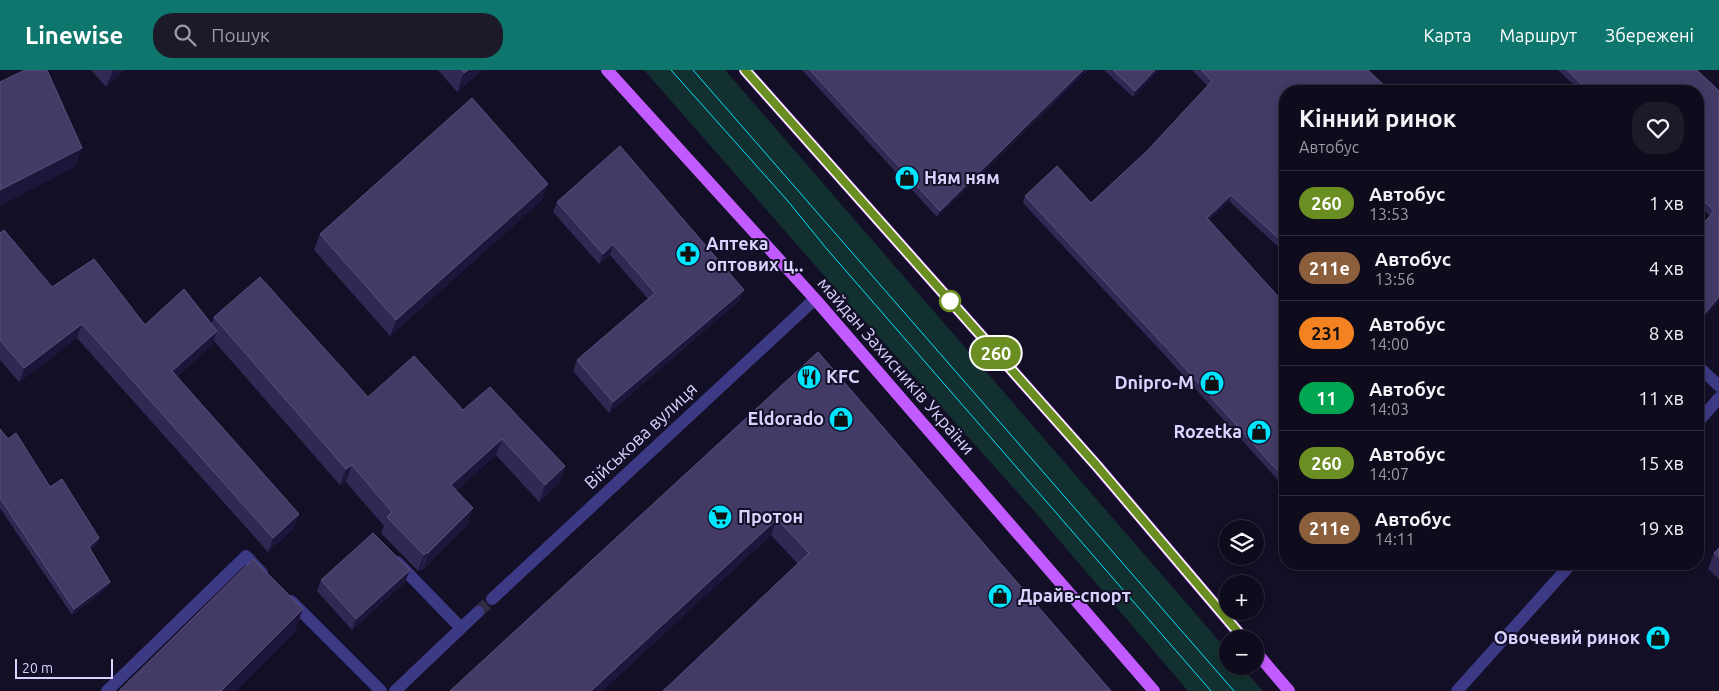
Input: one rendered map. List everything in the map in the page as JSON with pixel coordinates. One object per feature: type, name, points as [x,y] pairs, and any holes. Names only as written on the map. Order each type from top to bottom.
[{"type":"main road","name":"майдан Захисників України","points":[[607,70],[815,299],[1154,691]]},
{"type":"main road","points":[[745,70],[1097,466],[1236,630]]},
{"type":"main road","points":[[1264,662],[1289,691]]},
{"type":"street","name":"Військова вулиця","points":[[492,599],[815,299]]},
{"type":"street","points":[[1704,372],[1719,386]]},
{"type":"street","points":[[1704,415],[1719,398]]},
{"type":"street","points":[[388,553],[461,628]]},
{"type":"street","points":[[107,691],[246,556],[381,691]]},
{"type":"street","points":[[1457,691],[1566,570]]},
{"type":"street","points":[[395,691],[478,612]]},
{"type":"green space","points":[[644,70],[725,70],[1219,641],[1219,675],[1249,675],[1263,691],[1188,691],[1035,512]]},
{"type":"building","points":[[25,70],[47,70],[82,148],[0,190],[0,82]]},
{"type":"building","points":[[810,70],[1083,70],[940,211]]},
{"type":"building","points":[[1113,70],[1155,70],[1135,91]]},
{"type":"building","points":[[1201,70],[1368,70],[1384,85],[1279,85],[1279,239],[1231,195],[1207,218],[1279,297],[1279,472],[1025,196],[1057,166],[1091,203],[1147,151],[1212,81]]},
{"type":"building","points":[[1567,70],[1697,70],[1719,91],[1719,297],[1704,314],[1704,223],[1714,211],[1704,201],[1704,85],[1583,85]]},
{"type":"building","points":[[472,98],[548,184],[396,320],[320,234]]},
{"type":"building","points":[[620,146],[744,290],[613,402],[577,360],[655,293],[613,244],[603,254],[557,202]]},
{"type":"building","points":[[4,230],[52,287],[94,259],[145,325],[184,289],[217,331],[172,371],[299,514],[273,538],[82,324],[24,368],[0,340],[0,233]]},
{"type":"building","points":[[260,277],[368,397],[414,356],[463,410],[490,387],[565,466],[545,485],[502,439],[451,485],[473,508],[424,555],[387,517],[392,512],[352,465],[346,469],[214,317]]},
{"type":"building","name":"Протон","points":[[818,352],[1111,691],[663,691],[809,553],[777,519],[591,691],[450,691]]},
{"type":"building","points":[[0,429],[8,439],[16,433],[50,487],[62,479],[99,538],[89,547],[110,582],[74,609],[0,498]]},
{"type":"building","points":[[373,533],[410,570],[356,619],[321,580]]},
{"type":"building","points":[[1719,548],[1719,557],[1714,553]]},
{"type":"building","points":[[253,559],[303,609],[221,691],[119,691]]},
{"type":"tunnel","points":[[478,612],[492,599]]},
{"type":"tram line","points":[[671,70],[787,200],[826,248],[1211,691]]},
{"type":"tram line","points":[[693,70],[1234,691]]},
{"type":"bus line","name":"260","points":[[745,70],[1097,466],[1236,630]]},
{"type":"place","name":"Ням ням","points":[[907,178]]},
{"type":"place","name":"Аптека оптових ц‥","points":[[688,254]]},
{"type":"place","name":"KFC","points":[[809,377]]},
{"type":"place","name":"Dnipro-M","points":[[1212,383]]},
{"type":"place","name":"Eldorado","points":[[841,419]]},
{"type":"place","name":"Rozetka","points":[[1259,432]]},
{"type":"place","name":"Протон","points":[[720,517]]},
{"type":"place","name":"Драйв-спорт","points":[[1000,596]]},
{"type":"place","name":"Овочевий ринок","points":[[1658,638]]}]
